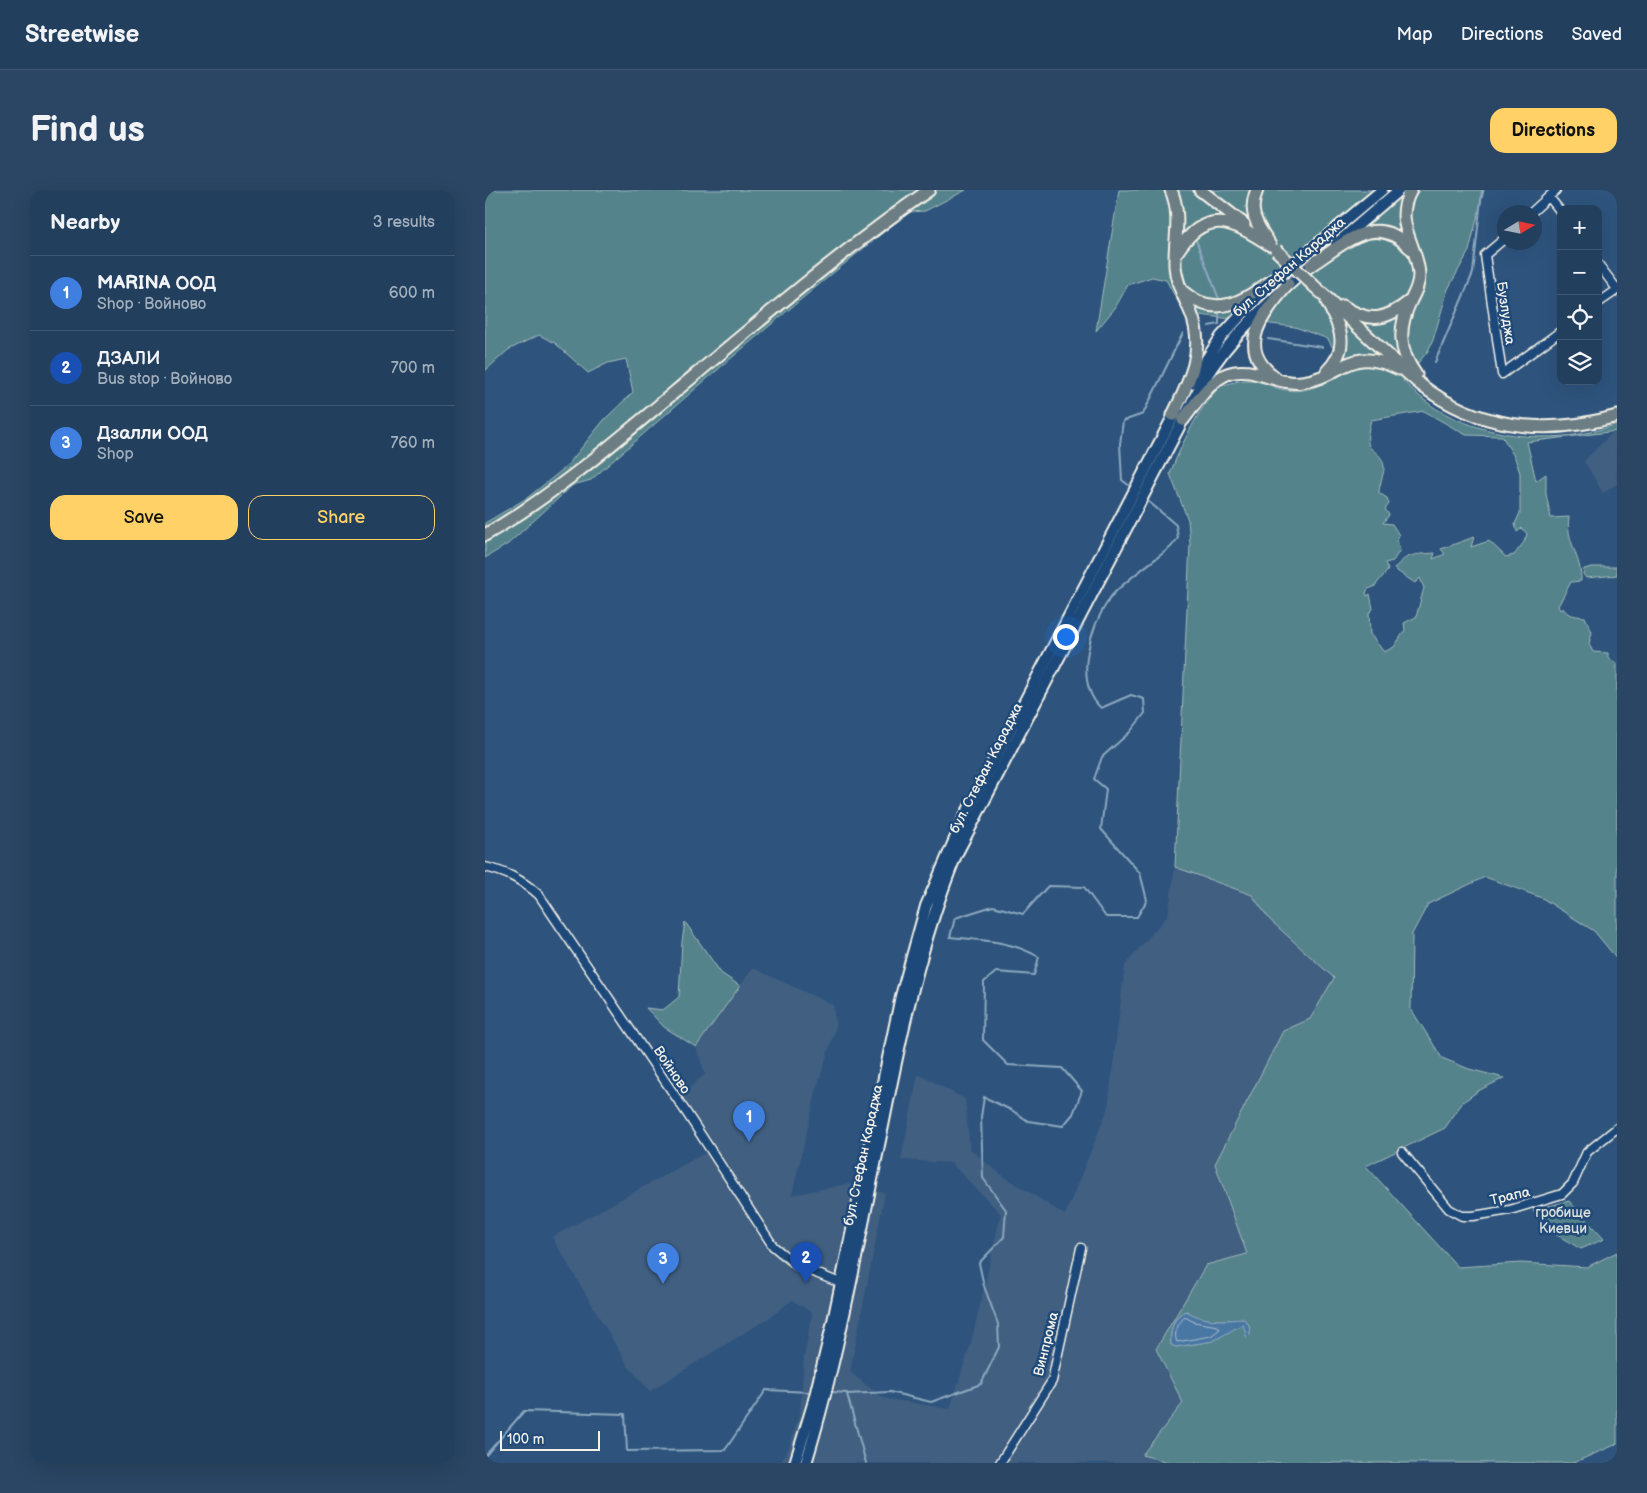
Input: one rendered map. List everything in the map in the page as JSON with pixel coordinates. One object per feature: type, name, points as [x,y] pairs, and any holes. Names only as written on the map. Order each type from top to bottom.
[{"type":"main road","points":[[485,534],[513,519],[564,482],[827,266],[929,190]]},
{"type":"main road","points":[[1171,190],[1178,223],[1175,271],[1196,328],[1197,346],[1193,372],[1178,418]]},
{"type":"main road","points":[[1200,190],[1273,248],[1409,375],[1429,392],[1451,405],[1482,417],[1531,428],[1583,425],[1617,416]]},
{"type":"main road","points":[[1257,190],[1252,202],[1253,215],[1273,248]]},
{"type":"main road","name":"бул. Стефан Караджа","points":[[795,1463],[845,1284],[910,998],[941,893],[972,822],[1178,418],[1194,377],[1217,343],[1241,314],[1281,274],[1382,190]]},
{"type":"main road","name":"бул. Стефан Караджа","points":[[1178,418],[1221,353],[1258,310],[1399,190]]},
{"type":"main road","points":[[1411,190],[1405,204],[1405,218],[1411,249],[1419,275],[1418,286],[1402,324],[1401,345],[1407,362],[1429,392]]},
{"type":"main road","points":[[1176,254],[1194,232],[1205,225],[1217,223],[1238,226],[1273,248]]},
{"type":"main road","points":[[1311,265],[1355,236],[1371,232],[1390,232],[1399,236],[1411,249]]},
{"type":"main road","points":[[1181,289],[1194,300],[1213,306],[1226,306],[1245,299],[1281,274]]},
{"type":"main road","points":[[1281,381],[1262,364],[1255,336],[1264,312],[1288,284]]},
{"type":"main road","points":[[1318,289],[1353,313],[1370,318],[1387,316],[1411,300]]},
{"type":"main road","points":[[1318,289],[1336,319],[1341,342],[1337,359],[1323,375]]},
{"type":"main road","points":[[1178,418],[1226,374],[1245,372],[1281,381],[1302,382],[1323,375],[1349,362],[1362,360],[1387,364],[1409,375]]},
{"type":"main road","name":"бул. Стефан Караджа","points":[[806,1463],[823,1407],[845,1284]]},
{"type":"street","points":[[1540,205],[1556,190]]},
{"type":"street","points":[[1549,197],[1557,207]]},
{"type":"street","name":"Бузлуджа","points":[[1497,245],[1485,255],[1502,374],[1557,334]]},
{"type":"street","points":[[1602,269],[1617,290],[1602,300]]},
{"type":"street","name":"Войново","points":[[485,867],[505,872],[523,881],[539,896],[688,1115],[773,1246],[796,1265],[845,1284]]},
{"type":"street","name":"Трапа","points":[[1402,1152],[1449,1209],[1462,1216],[1473,1216],[1510,1210],[1562,1194],[1573,1183],[1587,1152],[1617,1128]]},
{"type":"street","name":"Винпрома","points":[[1000,1463],[1052,1381],[1081,1248]]},
{"type":"shaded area","points":[[1615,430],[1617,484],[1603,493],[1584,461]]},
{"type":"shaded area","points":[[1175,867],[1252,895],[1270,920],[1316,949],[1334,978],[1310,1019],[1283,1031],[1215,1164],[1247,1254],[1206,1265],[1156,1349],[1183,1403],[1143,1455],[1172,1463],[781,1463],[789,1447],[800,1413],[804,1358],[812,1313],[792,1300],[772,1316],[650,1391],[628,1366],[552,1237],[714,1148],[680,1096],[705,1074],[696,1047],[753,968],[833,1005],[836,1027],[818,1084],[792,1195],[847,1184],[885,1193],[850,1372],[883,1398],[950,1409],[971,1343],[1001,1214],[951,1163],[901,1160],[918,1074],[965,1099],[970,1149],[999,1173],[1065,1215],[1108,1108],[1125,965],[1168,915]]},
{"type":"green space","points":[[485,190],[966,190],[925,211],[909,212],[748,344],[591,480],[573,485],[508,544],[485,558],[485,523],[527,498],[566,467],[604,420],[633,392],[626,359],[608,363],[588,373],[555,343],[539,335],[508,350],[485,371]]},
{"type":"green space","points":[[1119,190],[1484,190],[1469,251],[1448,289],[1433,340],[1428,351],[1403,381],[1426,402],[1442,412],[1483,429],[1506,434],[1551,437],[1574,435],[1596,431],[1617,424],[1617,431],[1527,442],[1536,481],[1546,474],[1546,494],[1551,518],[1569,517],[1569,534],[1581,572],[1581,581],[1571,582],[1558,606],[1560,610],[1563,608],[1570,614],[1585,617],[1592,632],[1589,644],[1593,652],[1608,653],[1608,658],[1617,664],[1617,959],[1594,931],[1542,898],[1485,877],[1428,904],[1412,934],[1411,1009],[1442,1058],[1469,1069],[1504,1078],[1478,1091],[1463,1102],[1445,1128],[1366,1166],[1458,1267],[1521,1263],[1587,1267],[1617,1252],[1617,1444],[1573,1463],[1172,1463],[1142,1455],[1183,1403],[1156,1349],[1206,1265],[1247,1254],[1215,1164],[1283,1031],[1310,1019],[1334,978],[1270,920],[1252,895],[1175,867],[1190,544],[1188,520],[1170,474],[1199,414],[1214,393],[1222,386],[1248,380],[1287,390],[1305,390],[1329,380],[1344,369],[1328,339],[1295,327],[1184,313],[1166,280],[1152,277],[1128,285],[1115,308],[1096,331]],"holes":[[[1424,411],[1466,435],[1502,436],[1515,458],[1520,473],[1520,513],[1515,524],[1517,532],[1522,528],[1527,534],[1524,542],[1514,555],[1506,557],[1489,541],[1471,547],[1474,537],[1441,549],[1445,554],[1433,559],[1435,553],[1412,555],[1403,560],[1394,569],[1415,583],[1420,578],[1424,588],[1416,617],[1404,623],[1405,630],[1394,647],[1384,652],[1370,634],[1369,613],[1373,609],[1370,594],[1367,596],[1366,593],[1368,589],[1374,587],[1388,570],[1385,563],[1393,561],[1400,550],[1397,540],[1399,535],[1392,524],[1383,523],[1389,515],[1385,509],[1389,504],[1387,498],[1379,493],[1384,466],[1382,459],[1369,446],[1368,432],[1371,420]],[[1186,1311],[1208,1319],[1244,1319],[1249,1325],[1250,1335],[1247,1337],[1243,1323],[1213,1341],[1176,1347],[1171,1345],[1173,1325],[1181,1313]]]},
{"type":"green space","points":[[1592,567],[1617,567],[1617,575],[1586,578],[1583,574],[1584,569]]},
{"type":"green space","points":[[685,922],[721,973],[740,986],[696,1047],[664,1027],[646,1008],[663,1010],[679,997]]},
{"type":"green space","name":"гробище Киевци","points":[[1569,1201],[1604,1239],[1581,1249],[1550,1231],[1533,1210]]},
{"type":"water","points":[[1186,1311],[1208,1319],[1244,1319],[1249,1325],[1250,1335],[1247,1338],[1243,1324],[1213,1341],[1176,1347],[1171,1345],[1173,1325],[1178,1317]]},
{"type":"waterway","points":[[1435,362],[1473,273],[1482,190]]},
{"type":"waterway","points":[[1196,240],[1219,299]]},
{"type":"waterway","points":[[1209,326],[1219,324],[1219,312]]},
{"type":"waterway","points":[[1131,487],[1122,480],[1120,444],[1123,421],[1143,414],[1183,333]]},
{"type":"waterway","points":[[1244,335],[1249,336]]},
{"type":"waterway","points":[[1268,339],[1322,347]]},
{"type":"waterway","points":[[866,1463],[847,1394],[890,1392],[931,1402],[981,1384],[999,1347],[998,1324],[984,1286],[979,1263],[1004,1237],[1006,1210],[983,1178],[981,1117],[984,1097],[1013,1111],[1028,1121],[1063,1126],[1073,1114],[1082,1091],[1062,1068],[1008,1065],[983,1040],[984,982],[996,972],[1034,975],[1039,957],[1007,944],[950,937],[955,918],[993,906],[1023,914],[1048,886],[1084,887],[1106,917],[1137,917],[1147,900],[1140,873],[1101,829],[1106,789],[1094,779],[1102,757],[1130,732],[1145,713],[1144,699],[1131,695],[1101,708],[1093,697],[1088,684],[1086,669],[1091,638],[1110,598],[1129,579],[1171,547],[1178,538],[1176,525],[1148,501]]},
{"type":"waterway","points":[[485,1456],[524,1411],[625,1414],[627,1451],[725,1450],[766,1390],[810,1392]]},
{"type":"waterway","points":[[832,1392],[847,1393]]},
{"type":"place","name":"MARINA ООД","points":[[749,1142]]},
{"type":"place","name":"ДЗАЛИ","points":[[806,1283]]},
{"type":"place","name":"Дзалли ООД","points":[[663,1284]]}]
